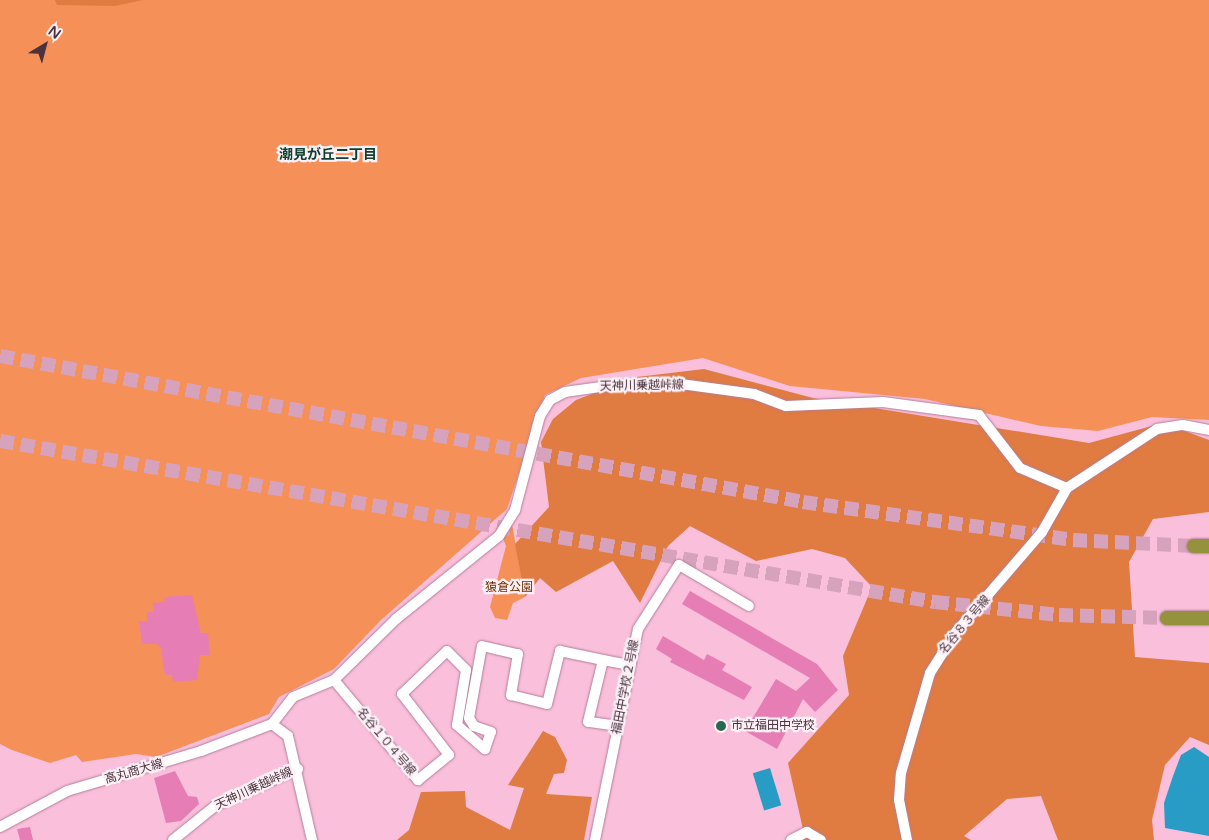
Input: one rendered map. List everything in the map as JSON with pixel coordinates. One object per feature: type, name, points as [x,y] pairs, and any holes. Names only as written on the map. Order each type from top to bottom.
[{"type":"highway","points":[[1194,546],[1209,546]]},
{"type":"highway","points":[[1166,618],[1209,618]]},
{"type":"street","name":"天神川乗越峠線","points":[[173,840],[215,806],[298,769],[287,734],[272,724],[300,692],[334,680],[396,619],[509,523],[540,416],[550,400],[565,392],[614,385],[681,384],[754,394],[786,406],[883,402],[979,415],[1020,468],[1067,488]]},
{"type":"street","points":[[1067,488],[1156,429],[1183,426],[1209,430]]},
{"type":"street","name":"名谷８３号線","points":[[907,840],[900,800],[902,773],[930,673],[956,632],[1042,532],[1067,488]]},
{"type":"street","name":"福田中学校２号線","points":[[595,840],[628,665],[638,629],[679,565],[749,606]]},
{"type":"street","name":"名谷１０４号線","points":[[334,680],[418,780],[449,754],[402,694],[447,651],[466,670],[457,725],[485,749],[492,732],[474,726],[469,718],[482,646],[518,654],[512,695],[547,704],[560,651],[603,660]]},
{"type":"street","points":[[618,726],[588,722],[603,660],[628,665]]},
{"type":"street","name":"高丸商大線","points":[[0,827],[67,791],[201,751],[272,724]]},
{"type":"street","points":[[298,769],[312,840]]},
{"type":"street","points":[[791,840],[807,832],[821,840]]},
{"type":"green space","points":[[0,0],[1209,0],[1209,420],[1152,417],[1098,431],[1041,426],[925,399],[790,386],[703,358],[581,378],[545,395],[507,509],[381,620],[334,669],[279,697],[269,714],[156,757],[136,754],[82,762],[76,755],[50,763],[12,750],[0,744]]},
{"type":"green space","name":"猿倉公園","points":[[512,524],[525,597],[513,603],[507,620],[495,618],[490,607],[506,546],[502,536]]},
{"type":"shaded area","points":[[55,0],[143,0],[115,6],[57,5]]},
{"type":"shaded area","points":[[704,369],[813,398],[1089,443],[1163,423],[1209,440],[1209,512],[1153,519],[1129,562],[1135,657],[1209,663],[1209,745],[1190,737],[1165,765],[1152,820],[1154,840],[1058,840],[1041,796],[1007,799],[964,836],[971,840],[802,840],[805,838],[788,763],[849,695],[843,656],[872,587],[845,558],[812,549],[756,561],[690,526],[668,546],[640,603],[613,561],[556,592],[540,578],[525,597],[515,544],[549,507],[541,442],[553,419],[576,400],[637,377]]},
{"type":"shaded area","points":[[543,731],[555,737],[567,760],[564,773],[554,774],[546,794],[592,797],[584,840],[397,840],[409,830],[421,792],[465,791],[466,807],[510,830],[524,788],[508,785]]},
{"type":"water","points":[[1194,747],[1209,757],[1209,836],[1165,828],[1164,803],[1173,776],[1181,755]]},
{"type":"water","points":[[770,768],[781,805],[764,811],[753,773]]},
{"type":"building","points":[[690,591],[817,664],[838,690],[815,712],[803,699],[777,749],[745,731],[776,679],[796,691],[810,678],[682,604]]},
{"type":"building","points":[[192,595],[201,633],[208,633],[210,655],[200,655],[197,680],[173,682],[172,675],[166,675],[164,670],[161,648],[157,644],[142,644],[139,621],[147,621],[147,612],[154,612],[153,603],[165,602],[164,597]]},
{"type":"building","points":[[663,636],[704,660],[707,654],[726,664],[722,670],[752,687],[744,700],[670,662],[672,659],[656,649]]},
{"type":"building","points":[[175,771],[188,796],[197,797],[199,804],[181,821],[166,823],[154,778]]},
{"type":"building","points":[[30,827],[33,840],[20,840],[17,829]]},
{"type":"tunnel","points":[[0,356],[803,502],[1073,540],[1194,546]]},
{"type":"tunnel","points":[[0,441],[935,602],[1059,615],[1167,618]]},
{"type":"place","name":"市立福田中学校","points":[[721,726]]},
{"type":"district","name":"潮見が丘二丁目","points":[[328,155]]}]
